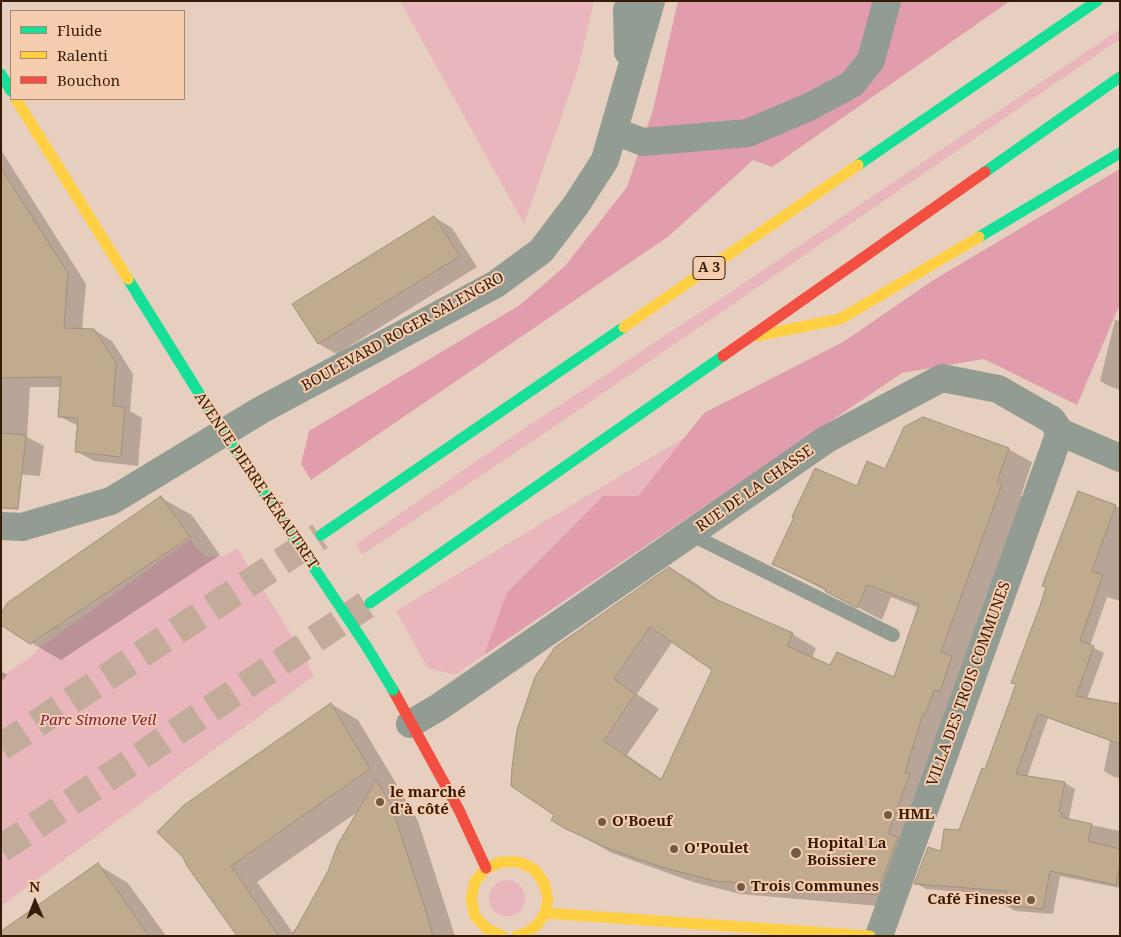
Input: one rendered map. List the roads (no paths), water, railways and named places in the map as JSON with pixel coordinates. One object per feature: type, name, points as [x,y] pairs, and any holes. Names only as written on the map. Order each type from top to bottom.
[{"type":"main road","name":"A 3","points":[[321,535],[1097,1]]},
{"type":"main road","points":[[1,74],[10,89]]},
{"type":"main road","points":[[370,603],[745,338],[1120,77]]},
{"type":"main road","name":"AVENUE PIERRE KÉRAUTRET","points":[[17,100],[223,432],[365,644],[393,690],[459,810],[486,868]]},
{"type":"main road","points":[[745,338],[840,319],[1120,153]]},
{"type":"main road","points":[[502,936],[486,929],[475,916],[471,899],[475,882],[486,868],[502,862],[519,862],[534,869],[544,883],[548,899],[545,913],[538,924],[528,932],[517,936]]},
{"type":"main road","points":[[545,913],[870,936]]},
{"type":"street","name":"BOULEVARD ROGER SALENGRO","points":[[628,80],[627,10],[630,1]]},
{"type":"street","name":"BOULEVARD ROGER SALENGRO","points":[[1,526],[22,527],[111,501],[261,410],[496,284],[541,251],[576,205],[606,160],[651,1]]},
{"type":"street","points":[[614,131],[643,142],[748,133],[809,107],[852,84],[871,60],[887,1]]},
{"type":"street","name":"RUE DE LA CHASSE","points":[[410,724],[447,702],[827,439],[942,378],[998,389],[1052,420],[1060,432],[1120,458]]},
{"type":"street","name":"VILLA DES TROIS COMMUNES","points":[[879,936],[1060,432]]},
{"type":"lane","points":[[690,534],[893,635]]},
{"type":"tunnel","points":[[1,747],[320,536]]},
{"type":"tunnel","points":[[1,849],[366,605]]},
{"type":"place","name":"le marché d'à côté","points":[[380,802]]},
{"type":"place","name":"HML","points":[[888,815]]},
{"type":"place","name":"O'Boeuf","points":[[602,822]]},
{"type":"place","name":"O'Poulet","points":[[674,849]]},
{"type":"place","name":"Hopital La Boissiere","points":[[796,853]]},
{"type":"place","name":"Trois Communes","points":[[741,887]]},
{"type":"place","name":"Café Finesse","points":[[1031,900]]},
{"type":"park label","name":"Parc Simone Veil","points":[[98,721]]}]
